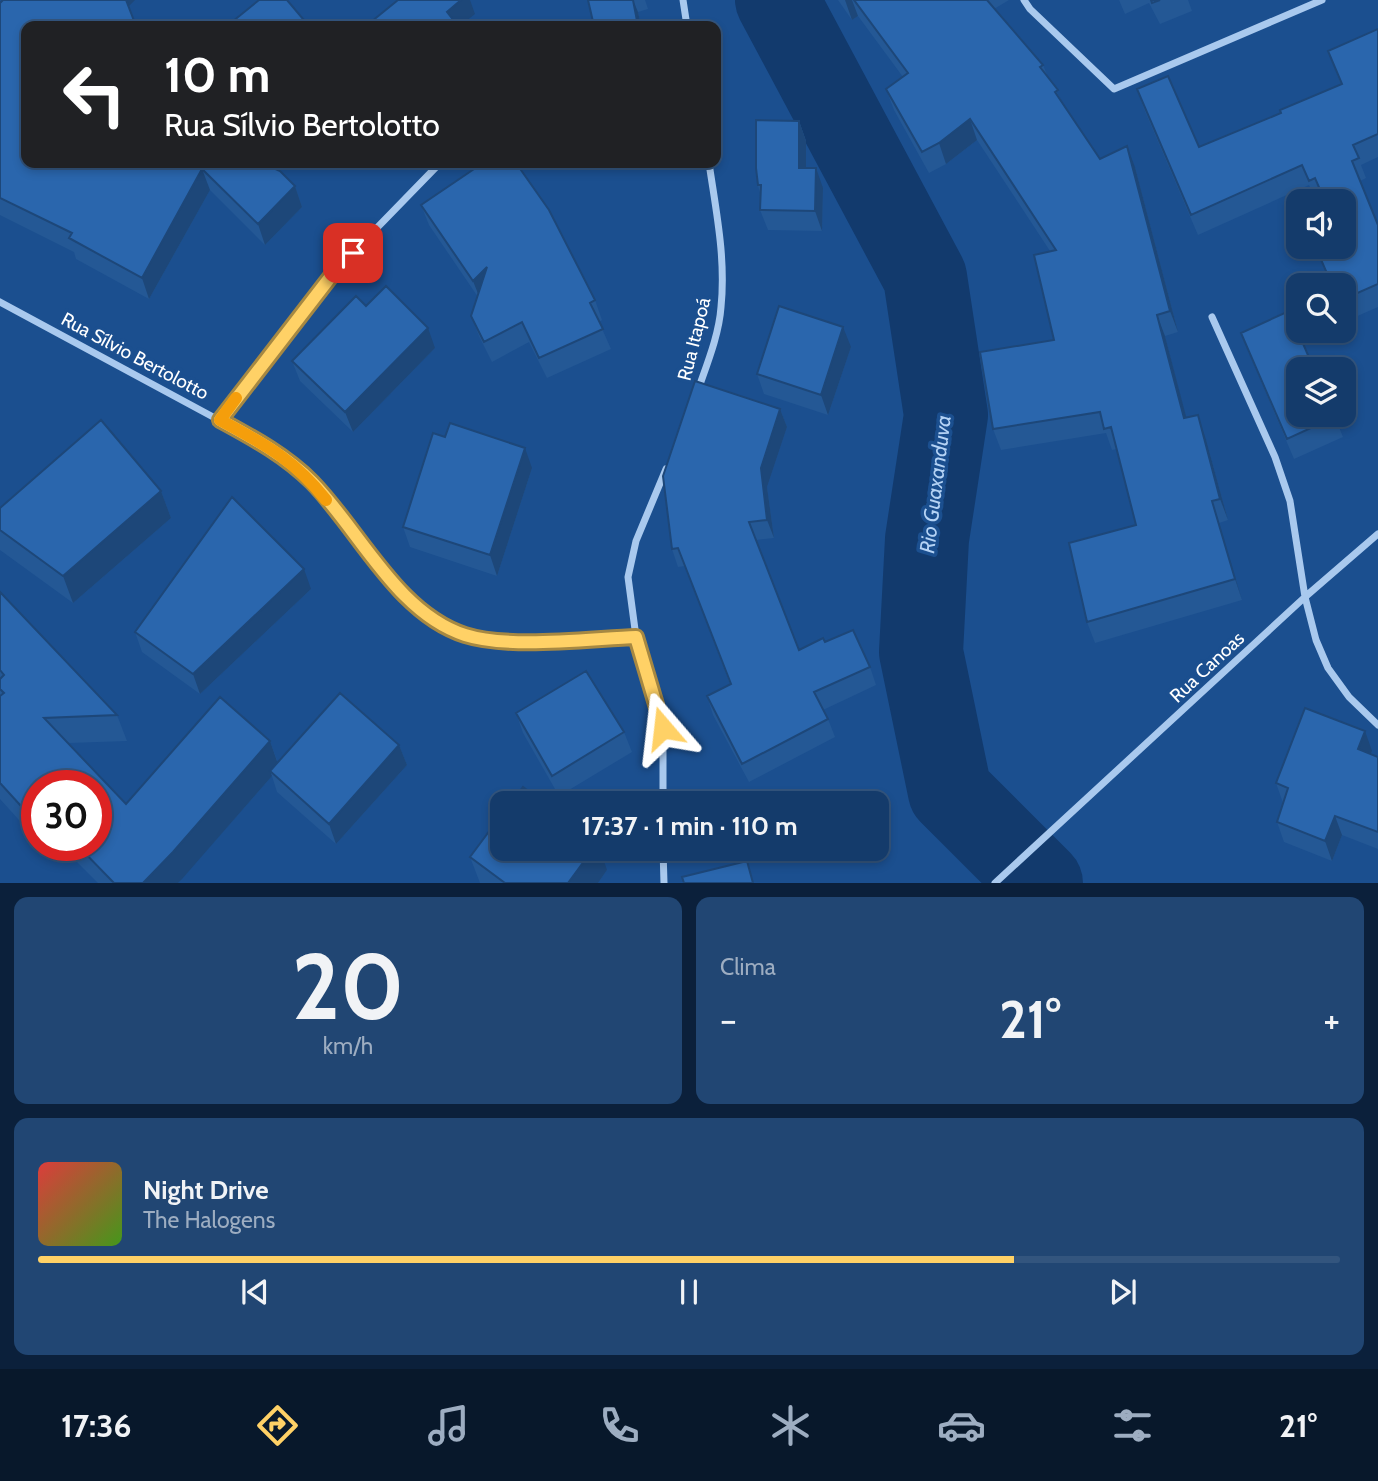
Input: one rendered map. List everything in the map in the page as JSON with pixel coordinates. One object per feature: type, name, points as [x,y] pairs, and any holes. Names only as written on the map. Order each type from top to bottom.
[{"type":"street","points":[[683,0],[686,21]]},
{"type":"street","points":[[1024,0],[1030,9],[1114,89],[1322,0]]},
{"type":"street","points":[[220,420],[335,271],[435,168]]},
{"type":"street","name":"Rua Itapoá","points":[[697,393],[722,309],[723,253],[710,168]]},
{"type":"street","name":"Rua Sílvio Bertolotto","points":[[0,302],[278,452],[314,484],[395,583],[433,621],[467,635],[508,642],[636,637]]},
{"type":"street","points":[[1212,317],[1275,457],[1290,501],[1316,640],[1328,668],[1349,697],[1378,725]]},
{"type":"street","points":[[663,791],[663,728],[636,637],[628,577],[636,541],[669,462]]},
{"type":"street","name":"Rua Canoas","points":[[995,883],[1378,534]]},
{"type":"street","points":[[663,861],[664,883]]},
{"type":"building","points":[[3,0],[126,0],[134,21],[21,21],[21,168],[273,168],[295,186],[258,224],[202,169],[142,278],[69,238],[72,233],[0,198],[0,3]]},
{"type":"building","points":[[259,0],[287,0],[305,21],[233,21]]},
{"type":"building","points":[[398,0],[461,0],[447,12],[454,21],[372,21]]},
{"type":"building","points":[[588,0],[633,0],[637,21],[593,21]]},
{"type":"building","points":[[854,0],[987,0],[1043,65],[1040,67],[1058,90],[1055,92],[1100,159],[1127,146],[1170,311],[1157,315],[1184,418],[1198,415],[1220,499],[1212,501],[1235,579],[1087,622],[1069,543],[1136,525],[1111,427],[1104,429],[1100,412],[993,429],[980,352],[1054,340],[1034,255],[1056,250],[970,119],[939,143],[922,152],[886,89],[908,73]]},
{"type":"building","points":[[1378,29],[1378,134],[1353,145],[1359,158],[1352,161],[1378,225],[1378,284],[1356,294],[1356,273],[1327,273],[1321,259],[1356,259],[1356,189],[1320,189],[1315,178],[1309,181],[1302,165],[1191,215],[1137,89],[1168,76],[1199,147],[1342,84],[1328,51]]},
{"type":"building","points":[[756,120],[799,121],[799,168],[816,168],[815,211],[760,210],[761,185],[758,185],[756,168]]},
{"type":"building","points":[[476,168],[520,168],[549,210],[595,300],[590,303],[603,329],[539,358],[522,322],[484,342],[471,316],[487,267],[473,281],[421,205]]},
{"type":"building","points":[[386,286],[428,328],[345,412],[292,361],[356,296],[366,306]]},
{"type":"building","points":[[779,306],[843,327],[821,395],[757,374]]},
{"type":"building","points":[[1286,312],[1286,343],[1303,343],[1309,357],[1286,357],[1286,427],[1313,427],[1287,439],[1241,333]]},
{"type":"building","points":[[695,381],[780,409],[761,468],[767,520],[749,522],[799,650],[823,638],[825,642],[853,630],[870,667],[814,692],[828,719],[742,764],[707,696],[731,684],[678,548],[672,549],[663,476]]},
{"type":"building","points":[[101,420],[161,491],[63,576],[0,530],[0,508]]},
{"type":"building","points":[[450,423],[525,448],[490,555],[403,527],[433,433],[445,437]]},
{"type":"building","points":[[232,497],[304,569],[193,674],[135,632]]},
{"type":"building","points":[[0,592],[117,715],[44,718],[94,770],[21,770],[21,806],[0,783],[0,696],[4,693],[0,689],[0,679],[4,675],[0,670]]},
{"type":"building","points":[[586,671],[624,732],[552,776],[516,713]]},
{"type":"building","points":[[340,693],[399,745],[329,824],[270,771]]},
{"type":"building","points":[[220,697],[270,741],[143,883],[114,883],[93,861],[112,861],[112,789],[126,804]]},
{"type":"building","points":[[1305,708],[1365,731],[1358,749],[1378,757],[1378,832],[1335,816],[1325,841],[1277,822],[1288,788],[1276,783]]},
{"type":"building","points":[[490,830],[490,861],[584,861],[568,883],[505,883],[470,857]]},
{"type":"building","points":[[747,861],[753,883],[684,883],[682,877]]},
{"type":"waterway","name":"Rio Guaxanduva","points":[[777,0],[925,277],[946,415],[927,539],[921,652],[950,792],[1041,883]]},
{"type":"slow traffic","points":[[236,398],[220,420],[278,452],[314,484],[326,500]]},
{"type":"route","points":[[353,253],[335,271],[220,420],[278,452],[314,484],[395,583],[433,621],[467,635],[508,642],[636,637],[663,728]]}]
